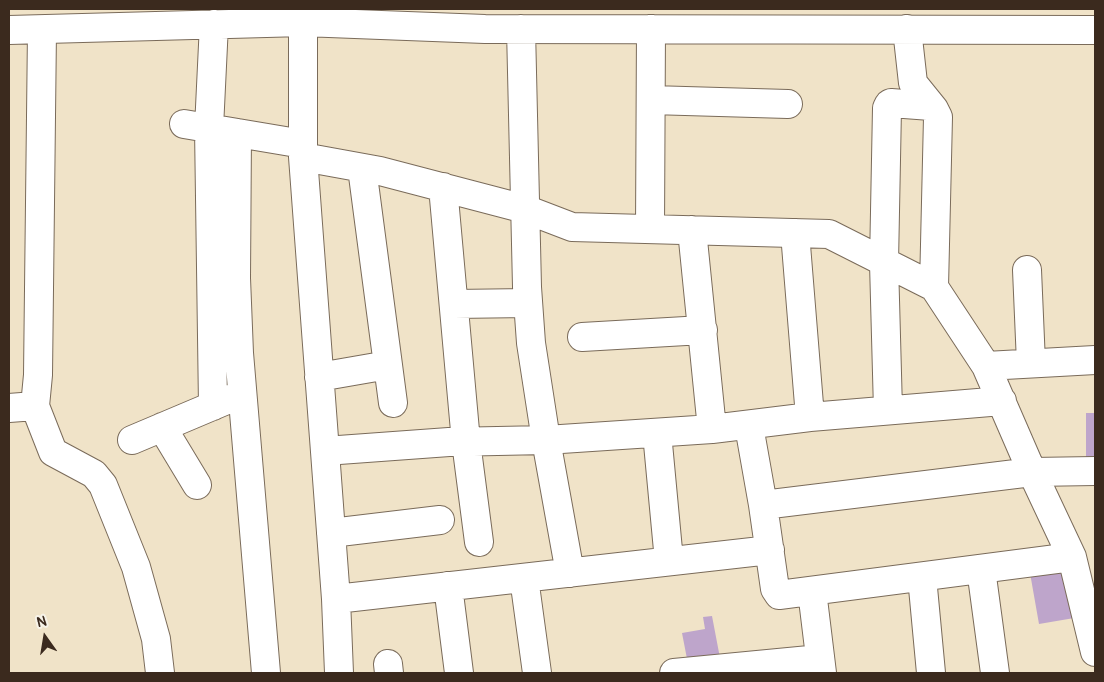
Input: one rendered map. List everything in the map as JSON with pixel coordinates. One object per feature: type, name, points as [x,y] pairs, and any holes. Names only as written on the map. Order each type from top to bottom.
[{"type":"street","points":[[303,15],[303,151],[336,599],[339,673]]},
{"type":"street","points":[[9,30],[214,24],[303,15],[521,29],[1095,30]]},
{"type":"street","points":[[213,406],[197,126],[214,24]]},
{"type":"street","points":[[521,29],[528,303],[546,440],[570,573]]},
{"type":"street","points":[[650,229],[651,29]]},
{"type":"street","points":[[907,29],[913,84],[938,117],[934,287]]},
{"type":"street","points":[[42,30],[38,375],[22,407],[54,452],[94,474],[103,485],[136,567],[156,639],[160,673]]},
{"type":"street","points":[[651,100],[788,104]]},
{"type":"street","points":[[888,410],[884,263],[887,108],[891,103],[931,106]]},
{"type":"street","points":[[197,126],[237,133],[362,168],[525,209],[572,226],[829,234],[934,287],[986,366],[1032,472],[1072,557],[1091,620],[1095,652]]},
{"type":"street","points":[[237,133],[236,278],[239,353],[266,673]]},
{"type":"street","points":[[362,168],[393,403]]},
{"type":"street","points":[[442,187],[466,442],[479,542]]},
{"type":"street","points":[[692,230],[712,429]]},
{"type":"street","points":[[795,233],[810,418]]},
{"type":"street","points":[[1027,270],[1031,363]]},
{"type":"street","points":[[454,304],[528,303]]},
{"type":"street","points":[[582,336],[703,330]]},
{"type":"street","points":[[986,366],[1095,360]]},
{"type":"street","points":[[320,377],[388,365]]},
{"type":"street","points":[[132,440],[242,394]]},
{"type":"street","points":[[325,451],[466,442],[546,440],[712,429],[888,410],[1002,401]]},
{"type":"street","points":[[749,426],[777,594],[779,595],[1072,557]]},
{"type":"street","points":[[162,427],[197,485]]},
{"type":"street","points":[[657,433],[669,562]]},
{"type":"street","points":[[763,505],[1032,472],[1095,471]]},
{"type":"street","points":[[331,533],[440,520]]},
{"type":"street","points":[[336,599],[770,550]]},
{"type":"street","points":[[981,569],[995,673]]},
{"type":"street","points":[[922,577],[931,673]]},
{"type":"street","points":[[524,578],[537,673]]},
{"type":"street","points":[[448,586],[459,673]]},
{"type":"street","points":[[674,673],[821,666],[812,591]]},
{"type":"building","points":[[1086,413],[1095,413],[1095,462],[1086,462]]},
{"type":"building","points":[[1071,565],[1080,617],[1039,624],[1030,573]]},
{"type":"building","points":[[712,616],[720,658],[688,664],[682,633],[705,629],[703,617]]}]
